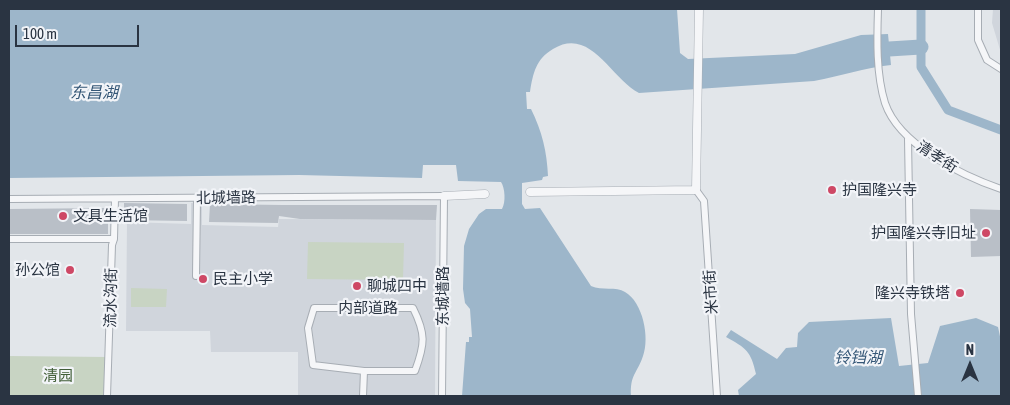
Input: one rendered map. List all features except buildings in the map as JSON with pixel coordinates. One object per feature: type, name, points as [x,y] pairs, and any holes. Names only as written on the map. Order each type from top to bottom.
[{"type":"street","points":[[530,192],[696,190],[699,9]]},
{"type":"street","name":"清孝街","points":[[878,9],[880,77],[886,105],[908,139],[968,178],[1001,189]]},
{"type":"street","points":[[978,9],[978,40],[987,60],[1001,69]]},
{"type":"street","points":[[908,139],[911,314],[918,396]]},
{"type":"street","name":"米市街","points":[[696,190],[704,201],[717,396]]},
{"type":"street","points":[[444,196],[485,194]]},
{"type":"street","name":"北城墙路","points":[[9,199],[444,196]]},
{"type":"street","name":"东城墙路","points":[[442,396],[444,196]]},
{"type":"street","points":[[196,276],[197,198]]},
{"type":"street","name":"流水沟街","points":[[107,396],[115,199]]},
{"type":"street","points":[[9,240],[114,240]]},
{"type":"street","name":"内部道路","points":[[314,308],[413,308],[422,326],[422,351],[415,371],[364,371],[312,365],[308,328],[314,308]]},
{"type":"street","points":[[363,396],[364,371]]},
{"type":"shaded area","points":[[993,9],[1001,9],[1001,53],[992,23]]},
{"type":"shaded area","name":"聊城四中","points":[[191,203],[202,204],[202,225],[278,227],[279,219],[436,220],[435,396],[298,396],[298,352],[211,352],[210,331],[126,331],[127,222],[191,224]]},
{"type":"green space","points":[[308,242],[404,243],[403,280],[307,279]]},
{"type":"green space","points":[[131,288],[167,289],[166,307],[131,307]]},
{"type":"green space","name":"清园","points":[[9,356],[108,357],[107,396],[9,396]]},
{"type":"water","name":"东昌湖","points":[[9,9],[677,9],[680,53],[688,59],[795,54],[861,35],[888,34],[891,65],[814,81],[639,93],[619,77],[600,57],[590,49],[579,44],[566,44],[547,53],[536,67],[530,92],[526,92],[527,109],[531,109],[543,142],[548,176],[543,177],[542,180],[522,183],[522,204],[525,209],[540,208],[591,286],[621,290],[631,297],[643,321],[646,340],[645,348],[633,378],[631,396],[462,396],[466,342],[469,342],[469,337],[472,337],[470,309],[465,303],[463,289],[464,246],[469,229],[479,214],[486,209],[502,209],[504,195],[501,182],[458,181],[456,165],[423,165],[422,178],[299,175],[9,178]]},
{"type":"water","name":"铃铛湖","points":[[891,318],[899,366],[928,363],[940,326],[976,318],[998,327],[1001,341],[1001,396],[739,396],[738,390],[756,374],[747,351],[726,337],[731,330],[777,359],[786,348],[797,347],[798,333],[809,322]]},
{"type":"waterway","points":[[921,9],[921,67],[948,110],[1001,130]]},
{"type":"waterway","points":[[889,49],[921,47]]},
{"type":"place","name":"护国隆兴寺","points":[[832,190]]},
{"type":"place","name":"文具生活馆","points":[[63,216]]},
{"type":"place","name":"护国隆兴寺旧址","points":[[986,233]]},
{"type":"place","name":"孙公馆","points":[[70,270]]},
{"type":"place","name":"民主小学","points":[[203,279]]},
{"type":"place","name":"聊城四中","points":[[357,286]]},
{"type":"place","name":"隆兴寺铁塔","points":[[960,293]]}]
